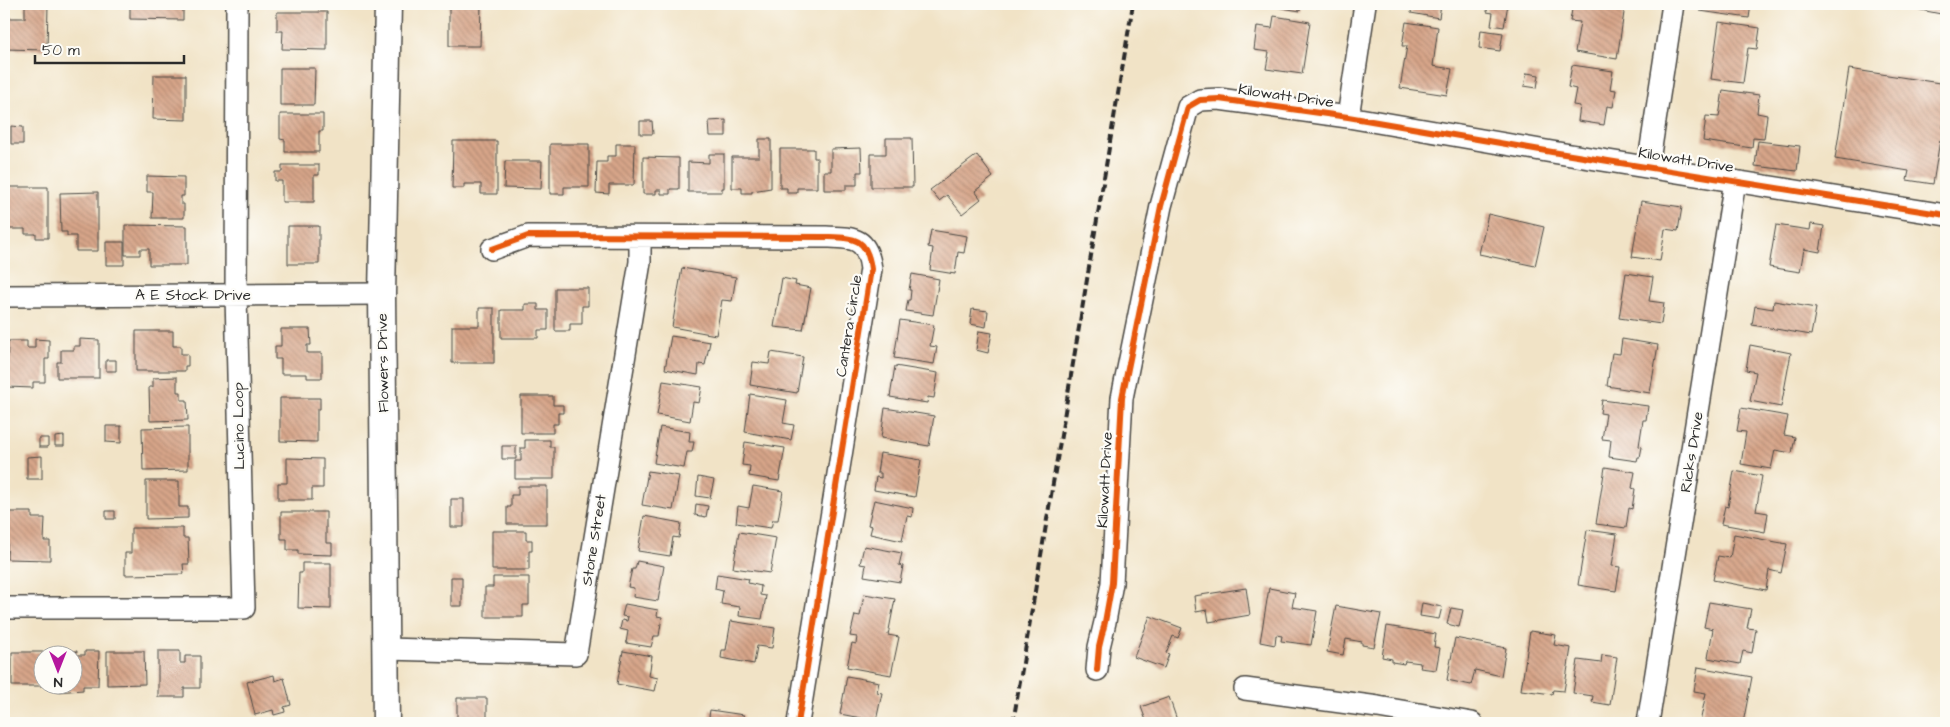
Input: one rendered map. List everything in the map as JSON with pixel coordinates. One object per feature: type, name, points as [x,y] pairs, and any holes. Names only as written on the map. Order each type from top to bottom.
[{"type":"street","name":"Lucino Loop","points":[[4,608],[244,608],[236,296],[237,4]]},
{"type":"street","name":"Flowers Drive","points":[[386,723],[382,294],[388,4]]},
{"type":"street","points":[[1348,116],[1365,4]]},
{"type":"street","points":[[1648,166],[1673,4]]},
{"type":"street","name":"Kilowatt Drive","points":[[1097,670],[1099,647],[1106,622],[1112,583],[1122,398],[1161,206],[1188,107],[1200,100],[1219,99],[1348,116],[1542,151],[1648,166],[1946,215]]},
{"type":"street","name":"Ricks Drive","points":[[1648,723],[1735,181]]},
{"type":"street","name":"Cantera Circle","points":[[492,249],[528,236],[847,238],[862,243],[869,255],[871,270],[798,723]]},
{"type":"street","name":"Stone Street","points":[[386,650],[576,654],[640,262],[640,238]]},
{"type":"street","name":"A E Stock Drive","points":[[4,296],[382,294]]},
{"type":"street","points":[[1245,688],[1377,715],[1472,723]]},
{"type":"building","points":[[25,4],[48,4],[47,50],[4,49],[4,18],[25,18]]},
{"type":"building","points":[[130,4],[183,4],[183,20],[130,19]]},
{"type":"building","points":[[449,4],[481,4],[480,46],[449,46]]},
{"type":"building","points":[[1271,4],[1301,4],[1300,11],[1270,6]]},
{"type":"building","points":[[1412,4],[1441,4],[1439,18],[1411,13]]},
{"type":"building","points":[[1488,4],[1508,4],[1504,27],[1491,25],[1493,13],[1487,12]]},
{"type":"building","points":[[1573,4],[1625,6],[1617,59],[1575,52],[1580,22],[1570,21]]},
{"type":"building","points":[[1701,4],[1751,4],[1749,18],[1700,11]]},
{"type":"building","points":[[1946,4],[1946,15],[1896,5]]},
{"type":"building","points":[[277,12],[327,12],[327,50],[282,49],[283,31],[277,31]]},
{"type":"building","points":[[1274,16],[1310,22],[1302,74],[1266,69],[1269,52],[1254,50],[1257,26],[1272,28]]},
{"type":"building","points":[[1406,22],[1438,27],[1433,66],[1452,69],[1447,95],[1400,88],[1407,46],[1402,46]]},
{"type":"building","points":[[1719,22],[1760,28],[1757,49],[1748,48],[1743,83],[1711,79]]},
{"type":"building","points":[[1481,30],[1503,33],[1500,51],[1479,48]]},
{"type":"building","points":[[1572,65],[1613,71],[1610,89],[1616,90],[1613,107],[1607,106],[1604,125],[1578,121],[1580,106],[1573,105],[1576,89],[1568,87]]},
{"type":"building","points":[[280,68],[315,68],[314,105],[280,105]]},
{"type":"building","points":[[1849,69],[1946,84],[1943,128],[1946,128],[1946,141],[1940,140],[1933,184],[1907,180],[1909,171],[1835,159]]},
{"type":"building","points":[[1527,73],[1539,75],[1537,88],[1524,86]]},
{"type":"building","points":[[154,75],[186,75],[186,120],[153,119]]},
{"type":"building","points":[[1723,90],[1759,95],[1757,113],[1767,115],[1764,139],[1753,138],[1752,148],[1703,141],[1706,116],[1719,117]]},
{"type":"building","points":[[280,114],[323,114],[323,131],[319,131],[319,152],[285,152],[285,140],[280,139]]},
{"type":"building","points":[[726,120],[726,136],[710,136],[709,121]]},
{"type":"building","points":[[640,121],[652,121],[653,134],[640,134]]},
{"type":"building","points":[[11,126],[23,127],[23,144],[11,144]]},
{"type":"building","points":[[886,138],[912,138],[913,187],[871,187],[871,154],[886,154]]},
{"type":"building","points":[[759,139],[771,139],[771,188],[752,191],[752,193],[742,193],[742,188],[732,188],[732,157],[759,157]]},
{"type":"building","points":[[453,141],[497,141],[497,194],[481,194],[481,184],[464,184],[464,188],[452,188]]},
{"type":"building","points":[[1758,141],[1800,146],[1797,171],[1755,166]]},
{"type":"building","points":[[550,144],[589,144],[589,187],[564,187],[564,194],[550,194]]},
{"type":"building","points":[[616,144],[635,144],[634,185],[609,185],[609,194],[596,193],[597,162],[607,162],[607,156],[616,156]]},
{"type":"building","points":[[861,148],[862,172],[857,172],[857,185],[846,185],[846,190],[824,190],[824,171],[831,171],[831,149]]},
{"type":"building","points":[[780,149],[814,149],[814,158],[817,158],[817,188],[797,188],[797,193],[787,193],[787,188],[780,188]]},
{"type":"building","points":[[709,154],[724,154],[724,188],[722,188],[722,192],[688,192],[688,162],[709,163]]},
{"type":"building","points":[[977,155],[993,177],[975,191],[981,199],[962,214],[947,195],[939,201],[930,190]]},
{"type":"building","points":[[643,157],[679,158],[679,189],[670,189],[670,194],[661,194],[661,190],[656,190],[656,194],[643,194]]},
{"type":"building","points":[[505,161],[542,161],[541,189],[504,188]]},
{"type":"building","points":[[282,165],[319,165],[319,175],[314,175],[314,202],[282,202],[282,181],[275,181],[275,172],[282,172]]},
{"type":"building","points":[[147,176],[184,177],[184,196],[181,196],[181,204],[184,204],[184,218],[152,218],[153,192],[147,192]]},
{"type":"building","points":[[6,187],[48,187],[48,238],[36,238],[36,234],[25,234],[25,229],[7,229]]},
{"type":"building","points":[[98,192],[98,251],[76,251],[76,236],[67,236],[67,232],[61,232],[60,193]]},
{"type":"building","points":[[1641,201],[1682,207],[1678,231],[1665,229],[1660,261],[1632,257]]},
{"type":"building","points":[[1488,214],[1544,227],[1535,266],[1479,254]]},
{"type":"building","points":[[1811,224],[1824,226],[1820,252],[1804,249],[1800,272],[1769,267],[1776,225],[1810,230]]},
{"type":"building","points":[[125,225],[187,226],[187,265],[149,265],[149,249],[140,249],[140,255],[125,255]]},
{"type":"building","points":[[288,226],[319,226],[319,264],[288,264]]},
{"type":"building","points":[[931,230],[967,236],[964,253],[958,252],[955,274],[930,270],[933,248],[928,247]]},
{"type":"building","points":[[106,242],[124,242],[124,265],[106,265]]},
{"type":"building","points":[[682,268],[736,277],[732,301],[722,300],[716,335],[672,327]]},
{"type":"building","points":[[1626,273],[1653,277],[1649,301],[1664,303],[1661,324],[1619,318]]},
{"type":"building","points":[[912,274],[939,279],[933,315],[906,311],[908,300],[910,300],[911,290],[909,290]]},
{"type":"building","points":[[782,278],[796,281],[795,285],[811,288],[803,330],[774,327]]},
{"type":"building","points":[[555,288],[588,288],[588,306],[582,306],[582,324],[570,324],[570,331],[555,331]]},
{"type":"building","points":[[1774,301],[1816,308],[1811,335],[1752,325],[1755,306],[1773,309]]},
{"type":"building","points":[[525,304],[538,304],[538,310],[548,310],[548,330],[538,330],[538,338],[501,338],[501,310],[525,310]]},
{"type":"building","points":[[479,308],[494,308],[494,363],[452,363],[452,326],[479,326]]},
{"type":"building","points":[[972,309],[988,311],[986,327],[970,324]]},
{"type":"building","points":[[900,320],[934,325],[930,346],[937,347],[934,364],[894,358]]},
{"type":"building","points":[[281,329],[310,329],[311,345],[307,345],[307,353],[322,353],[322,378],[307,378],[307,374],[281,374],[281,359],[275,359],[275,346],[281,346]]},
{"type":"building","points":[[136,331],[173,331],[173,346],[181,346],[181,354],[188,354],[188,366],[185,366],[185,371],[136,371]]},
{"type":"building","points":[[979,331],[992,333],[988,353],[976,350]]},
{"type":"building","points":[[671,336],[710,342],[705,365],[699,364],[698,375],[665,369]]},
{"type":"building","points":[[35,339],[49,340],[49,359],[45,359],[45,382],[33,382],[33,388],[7,387],[8,341],[27,341],[27,348],[35,348]]},
{"type":"building","points":[[80,339],[99,340],[99,378],[57,378],[57,362],[61,362],[61,350],[74,350],[74,346],[80,346]]},
{"type":"building","points":[[1622,339],[1658,345],[1650,393],[1607,386],[1612,353],[1620,354]]},
{"type":"building","points":[[1750,345],[1791,353],[1781,407],[1750,401],[1756,372],[1746,370]]},
{"type":"building","points":[[771,352],[803,357],[797,393],[750,385],[753,362],[769,364]]},
{"type":"building","points":[[106,360],[116,360],[116,371],[106,371]]},
{"type":"building","points":[[895,366],[938,373],[934,398],[928,397],[927,403],[890,397]]},
{"type":"building","points":[[177,377],[177,392],[181,392],[181,400],[187,400],[188,420],[150,421],[149,387],[153,387],[153,378]]},
{"type":"building","points":[[663,381],[702,387],[699,403],[693,402],[690,421],[657,415]]},
{"type":"building","points":[[750,394],[787,400],[783,423],[794,425],[791,440],[745,432]]},
{"type":"building","points":[[521,396],[553,396],[553,405],[563,405],[563,413],[558,413],[558,424],[553,424],[553,433],[521,433]]},
{"type":"building","points":[[280,398],[320,398],[320,409],[317,409],[317,442],[280,441]]},
{"type":"building","points":[[1602,400],[1648,406],[1646,420],[1643,420],[1639,446],[1642,447],[1640,457],[1638,457],[1637,461],[1609,457],[1611,440],[1602,439],[1606,414],[1600,413]]},
{"type":"building","points":[[885,408],[934,416],[929,446],[881,438]]},
{"type":"building","points":[[1741,408],[1788,416],[1784,435],[1795,437],[1792,453],[1775,450],[1771,469],[1741,464],[1746,432],[1737,431]]},
{"type":"building","points":[[106,426],[121,426],[121,443],[106,442]]},
{"type":"building","points":[[188,427],[188,470],[143,471],[142,428]]},
{"type":"building","points":[[660,427],[690,432],[689,442],[694,442],[692,452],[687,452],[684,468],[654,463]]},
{"type":"building","points":[[64,436],[64,446],[55,446],[55,437]]},
{"type":"building","points":[[39,438],[48,438],[48,447],[39,447]]},
{"type":"building","points":[[525,440],[550,440],[550,447],[554,447],[554,479],[515,479],[515,461],[521,461],[521,448],[525,448]]},
{"type":"building","points":[[745,442],[785,448],[779,481],[749,476],[750,466],[742,465]]},
{"type":"building","points":[[502,446],[516,446],[516,459],[502,459]]},
{"type":"building","points":[[880,453],[921,460],[915,497],[874,490],[876,477],[881,478],[881,473],[877,473]]},
{"type":"building","points":[[42,456],[42,479],[27,479],[27,457]]},
{"type":"building","points":[[287,458],[323,459],[323,488],[312,488],[312,500],[278,500],[278,483],[287,483]]},
{"type":"building","points":[[1605,467],[1635,472],[1632,488],[1635,489],[1632,509],[1629,508],[1626,528],[1596,524]]},
{"type":"building","points":[[648,471],[679,476],[673,510],[642,505]]},
{"type":"building","points":[[1734,471],[1762,476],[1756,511],[1768,513],[1765,532],[1721,524],[1725,506],[1728,507]]},
{"type":"building","points":[[698,477],[714,480],[710,498],[696,496]]},
{"type":"building","points":[[146,481],[179,481],[179,507],[188,507],[188,518],[146,519]]},
{"type":"building","points":[[518,486],[547,486],[547,524],[507,524],[507,507],[511,507],[511,495],[518,495]]},
{"type":"building","points":[[753,486],[783,491],[778,520],[773,520],[771,528],[736,523],[738,506],[749,508]]},
{"type":"building","points":[[451,499],[464,499],[464,527],[451,527]]},
{"type":"building","points":[[874,500],[913,508],[912,517],[907,516],[902,541],[870,534],[872,526],[868,525]]},
{"type":"building","points":[[696,504],[708,506],[706,517],[695,515]]},
{"type":"building","points":[[106,511],[115,511],[115,519],[106,519]]},
{"type":"building","points":[[8,512],[32,512],[32,518],[45,518],[44,541],[50,541],[50,560],[7,559]]},
{"type":"building","points":[[281,512],[326,512],[326,543],[332,543],[332,555],[298,554],[298,550],[287,550],[287,539],[281,539]]},
{"type":"building","points":[[644,516],[681,523],[679,538],[673,537],[670,556],[638,551]]},
{"type":"building","points":[[131,528],[183,528],[183,538],[188,538],[189,564],[183,564],[184,574],[125,575],[125,553],[131,553]]},
{"type":"building","points":[[1587,530],[1617,534],[1612,566],[1620,567],[1616,591],[1578,585]]},
{"type":"building","points":[[492,531],[526,531],[526,540],[532,540],[532,551],[529,551],[529,570],[492,570]]},
{"type":"building","points":[[739,532],[776,538],[770,573],[733,568]]},
{"type":"building","points":[[1734,534],[1787,544],[1781,573],[1769,570],[1766,590],[1713,580],[1718,556],[1730,558]]},
{"type":"building","points":[[864,546],[902,553],[899,565],[903,566],[900,582],[864,576],[866,565],[860,564]]},
{"type":"building","points":[[637,561],[664,566],[658,601],[633,597],[634,588],[628,587],[632,569],[635,569]]},
{"type":"building","points":[[302,563],[331,563],[331,609],[298,608],[299,573],[302,573]]},
{"type":"building","points":[[717,574],[749,579],[748,583],[761,586],[760,595],[766,596],[762,619],[739,616],[740,607],[721,604],[723,591],[715,589]]},
{"type":"building","points":[[451,577],[462,577],[462,606],[451,606]]},
{"type":"building","points":[[493,577],[529,577],[529,605],[523,605],[523,617],[485,617],[485,587],[493,587]]},
{"type":"building","points":[[1246,588],[1250,615],[1209,622],[1207,610],[1196,612],[1194,596]]},
{"type":"building","points":[[1269,588],[1295,593],[1292,607],[1317,611],[1311,645],[1281,641],[1282,636],[1276,635],[1275,645],[1260,642]]},
{"type":"building","points":[[864,594],[895,599],[888,635],[899,637],[891,675],[847,667],[852,643],[856,644],[857,637],[850,636],[855,615],[860,616]]},
{"type":"building","points":[[1709,602],[1751,609],[1747,628],[1756,629],[1752,653],[1743,651],[1740,664],[1708,658],[1713,629],[1704,627]]},
{"type":"building","points":[[1422,603],[1442,607],[1439,619],[1420,616]]},
{"type":"building","points":[[625,604],[658,610],[657,616],[662,617],[659,636],[654,636],[651,647],[626,643],[628,631],[620,629],[622,620],[627,621],[628,617],[622,616]]},
{"type":"building","points":[[1336,606],[1381,614],[1374,647],[1362,645],[1362,642],[1346,639],[1343,655],[1327,652]]},
{"type":"building","points":[[1451,608],[1463,610],[1459,627],[1447,624]]},
{"type":"building","points":[[1150,616],[1182,628],[1178,638],[1173,636],[1166,653],[1169,654],[1164,668],[1134,657]]},
{"type":"building","points":[[731,621],[775,628],[772,648],[757,646],[754,664],[721,658],[722,650],[726,650]]},
{"type":"building","points":[[1387,626],[1436,634],[1434,647],[1440,648],[1436,670],[1420,668],[1421,663],[1405,661],[1404,664],[1392,662],[1392,659],[1382,657]]},
{"type":"building","points":[[1530,631],[1556,635],[1554,645],[1571,648],[1564,691],[1553,690],[1552,694],[1521,690]]},
{"type":"building","points":[[1455,638],[1506,648],[1501,676],[1475,670],[1471,685],[1447,680]]},
{"type":"building","points":[[85,651],[99,651],[98,686],[83,686],[83,690],[82,655],[85,655]]},
{"type":"building","points":[[107,651],[144,651],[145,684],[107,685]]},
{"type":"building","points":[[158,651],[180,651],[180,663],[185,663],[185,656],[200,656],[200,688],[184,688],[184,697],[158,697]]},
{"type":"building","points":[[623,651],[652,656],[649,676],[658,678],[655,691],[617,684]]},
{"type":"building","points":[[12,652],[32,652],[32,686],[12,686]]},
{"type":"building","points":[[1602,655],[1617,657],[1610,705],[1592,702],[1593,696],[1573,693],[1578,660],[1601,663]]},
{"type":"building","points":[[1698,667],[1752,677],[1743,723],[1700,723],[1706,693],[1694,691]]},
{"type":"building","points":[[274,675],[275,681],[284,678],[291,705],[284,707],[285,712],[274,715],[273,710],[255,715],[247,682]]},
{"type":"building","points":[[847,676],[879,682],[877,692],[882,693],[876,721],[840,714]]},
{"type":"building","points":[[1169,697],[1178,723],[1147,723],[1141,707]]},
{"type":"building","points":[[457,698],[487,698],[487,723],[457,723]]},
{"type":"building","points":[[710,710],[744,715],[742,723],[708,723]]},
{"type":"building","points":[[495,719],[533,719],[533,723],[495,723]]},
{"type":"railway","points":[[1013,723],[1133,4]]},
{"type":"cycle path","points":[[1097,670],[1099,647],[1112,583],[1122,398],[1161,206],[1188,107],[1200,100],[1219,99],[1348,117],[1552,152],[1946,215]]},
{"type":"cycle path","points":[[492,249],[528,236],[826,237],[858,241],[866,251],[871,269],[798,723]]}]
